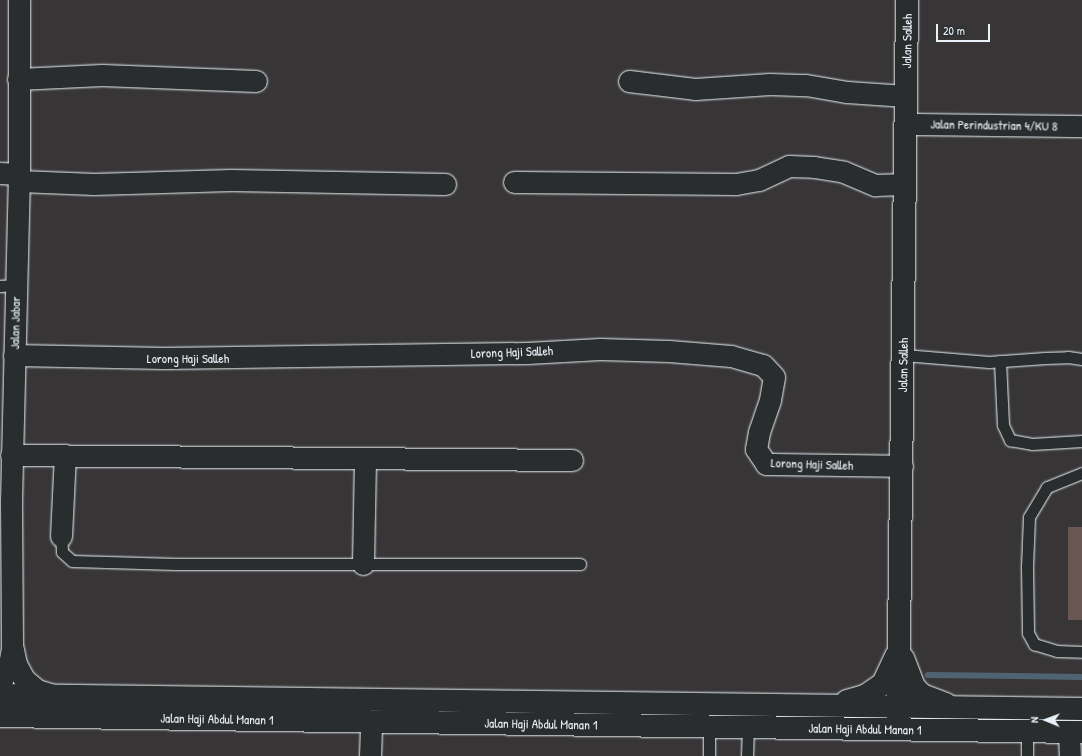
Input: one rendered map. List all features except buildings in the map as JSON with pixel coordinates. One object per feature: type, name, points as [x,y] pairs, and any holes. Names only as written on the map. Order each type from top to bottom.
[{"type":"street","name":"Jalan Jabar","points":[[6,645],[5,501],[11,455],[6,402],[14,355],[8,286],[13,176],[9,136],[12,73],[19,0]]},
{"type":"street","name":"Jalan Salleh","points":[[897,730],[900,645],[904,355],[907,0]]},
{"type":"street","points":[[12,73],[102,75],[256,82]]},
{"type":"street","points":[[630,81],[696,89],[770,84],[806,84],[847,92],[906,96]]},
{"type":"street","name":"Jalan Perindustrian 4/KU 8","points":[[906,124],[1082,126]]},
{"type":"street","points":[[514,182],[736,184],[758,180],[789,166],[814,167],[844,172],[875,184],[905,184]]},
{"type":"street","points":[[13,176],[94,184],[231,180],[445,184]]},
{"type":"street","name":"Lorong Haji Salleh","points":[[14,355],[164,358],[527,353],[600,349],[669,351],[731,356],[763,365],[774,377],[770,400],[759,432],[756,449],[766,464],[902,466]]},
{"type":"street","points":[[11,455],[572,460]]},
{"type":"street","points":[[61,536],[65,455]]},
{"type":"street","points":[[363,564],[366,458]]},
{"type":"street","points":[[0,681],[3,678],[9,664],[6,645]]},
{"type":"street","points":[[6,645],[24,679],[37,690],[53,696]]},
{"type":"street","points":[[830,706],[865,696],[883,684],[900,645]]},
{"type":"street","points":[[900,645],[909,677],[914,687],[922,695],[956,707]]},
{"type":"street","name":"Jalan Haji Abdul Manan 1","points":[[0,695],[1082,709]]},
{"type":"street","name":"Jalan Haji Abdul Manan 1","points":[[0,716],[1076,732]]},
{"type":"street","points":[[370,756],[371,721]]},
{"type":"street","points":[[1070,756],[1076,732]]},
{"type":"lane","points":[[904,355],[1000,361],[1053,358],[1082,360]]},
{"type":"lane","points":[[1000,361],[1003,424],[1010,440],[1032,444],[1082,441]]},
{"type":"lane","points":[[1082,473],[1047,487],[1029,517],[1027,566],[1028,633],[1034,644],[1057,651],[1082,652]]},
{"type":"lane","points":[[61,536],[62,552],[72,561],[176,564],[580,564]]},
{"type":"lane","points":[[709,727],[709,756]]},
{"type":"lane","points":[[748,727],[748,756]]},
{"type":"lane","points":[[1027,731],[1027,756]]},
{"type":"waterway","points":[[928,675],[1082,677]]}]
